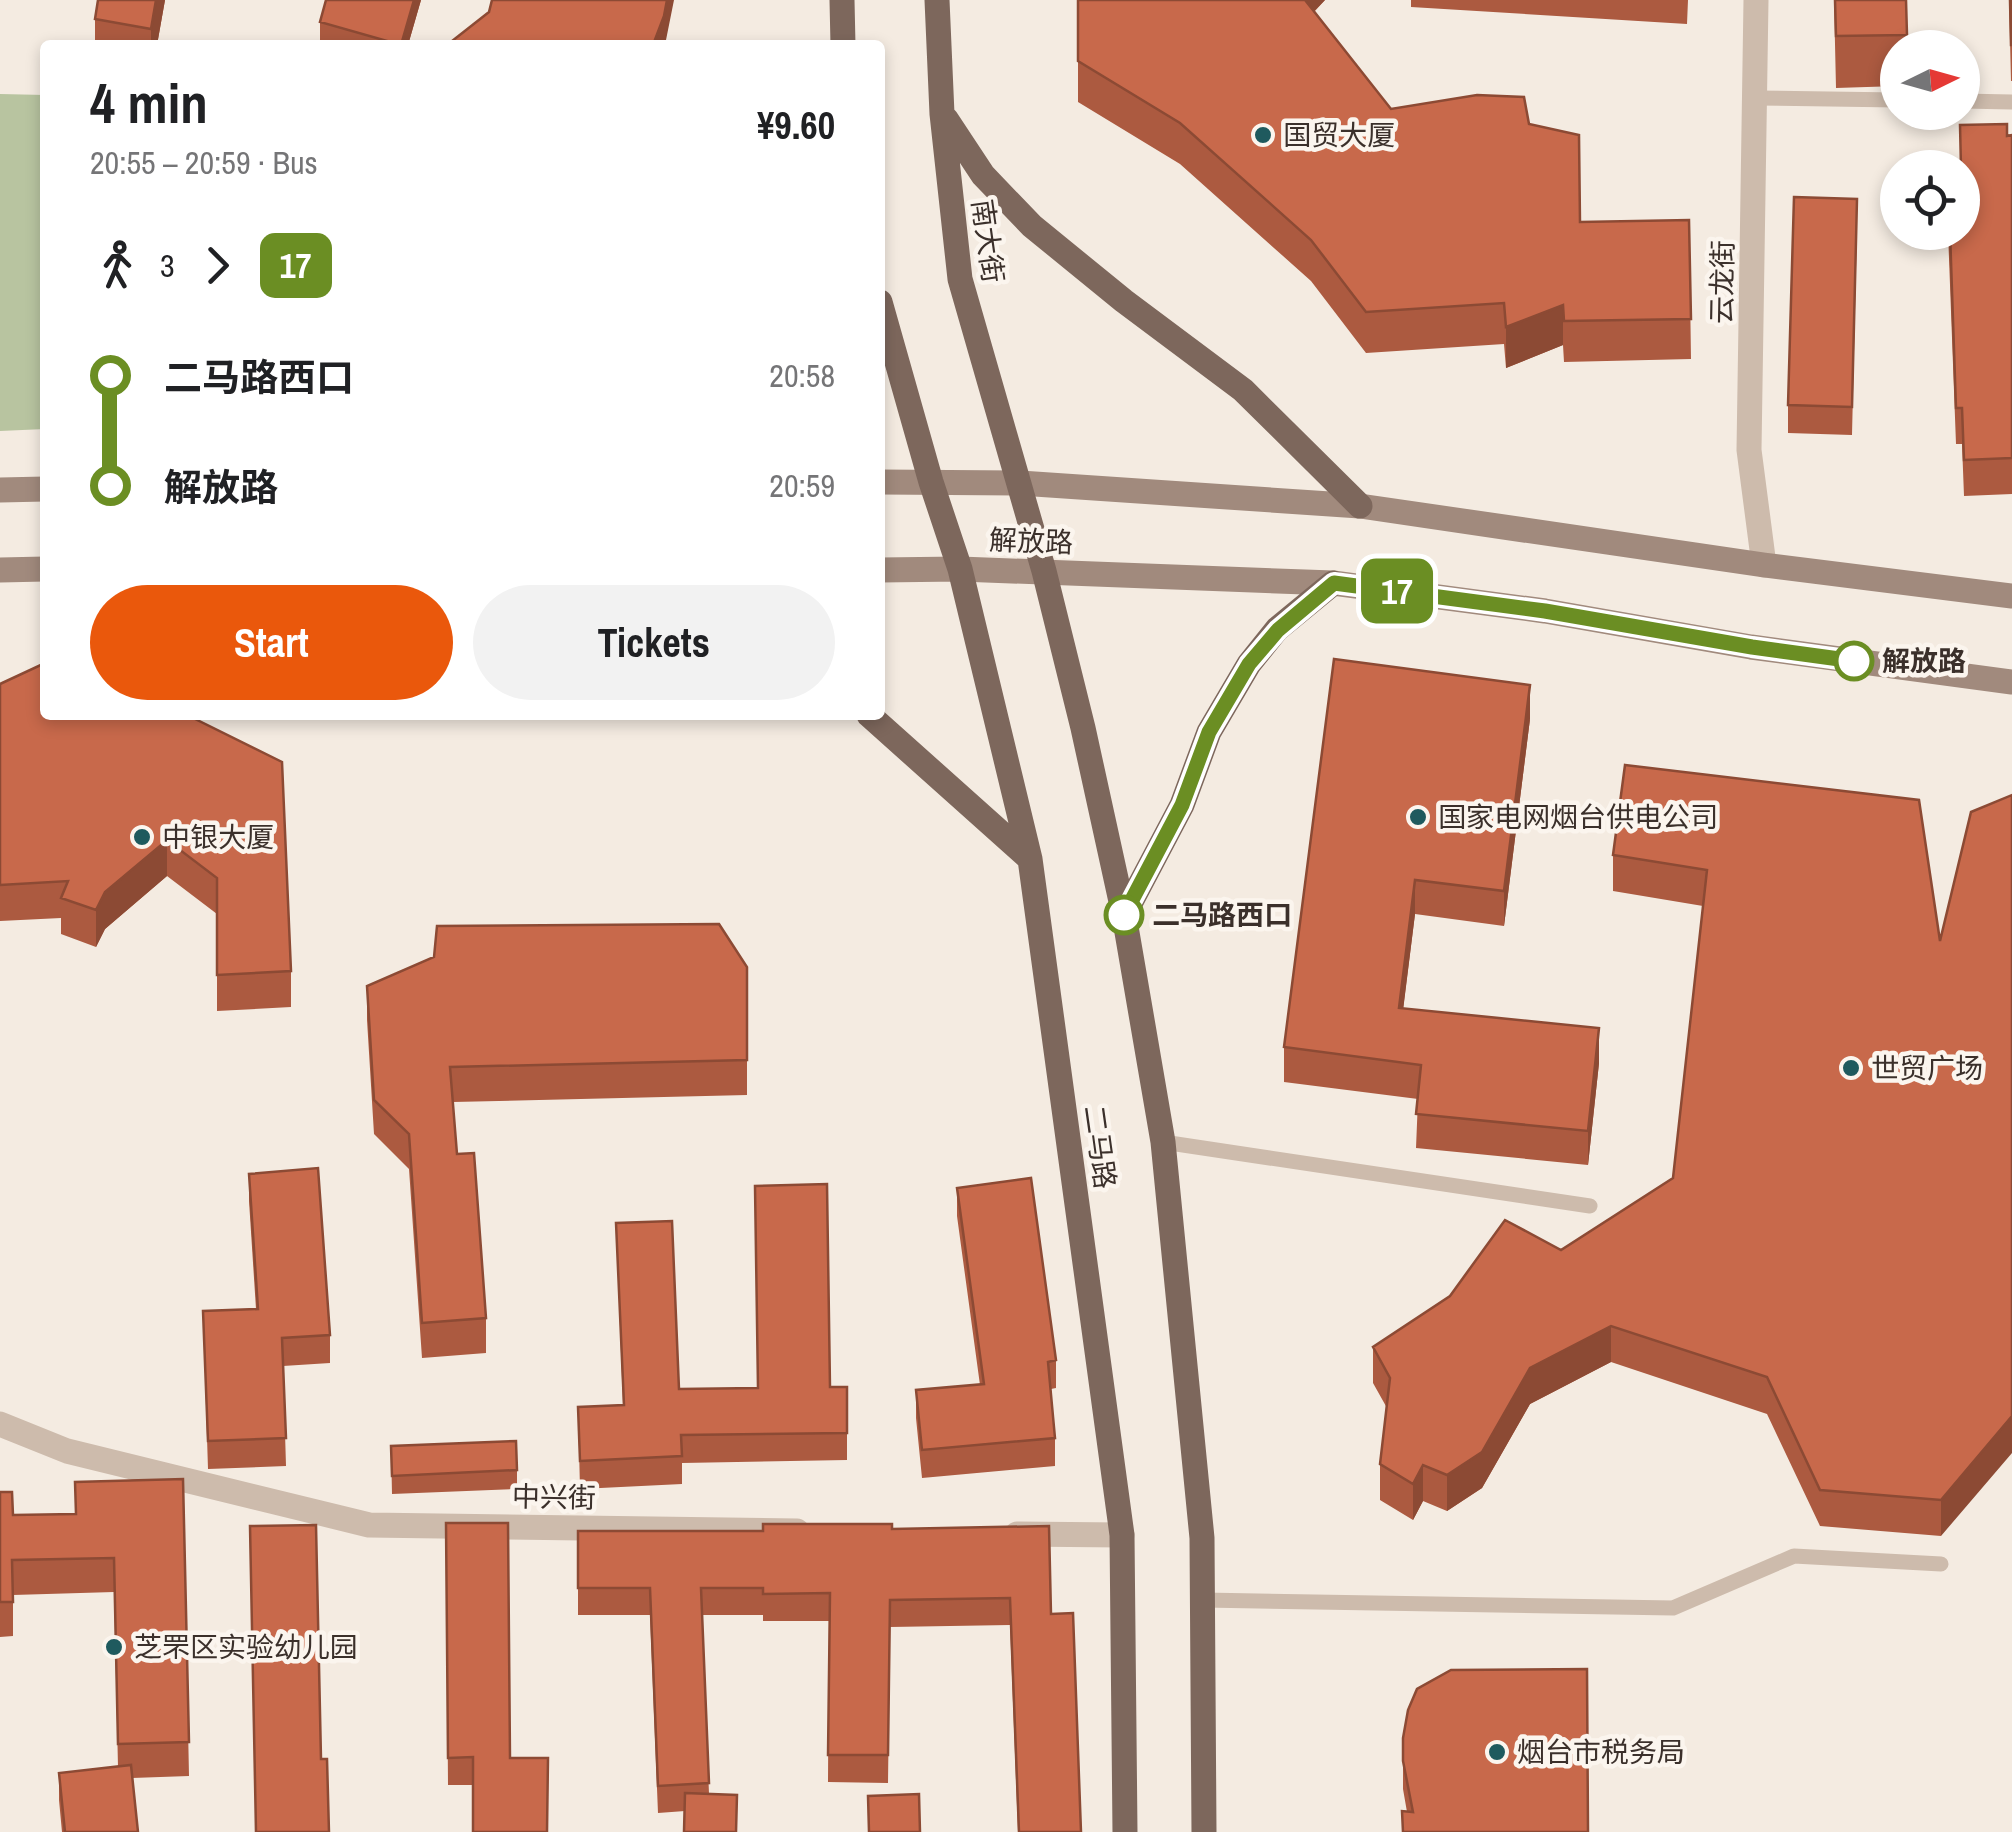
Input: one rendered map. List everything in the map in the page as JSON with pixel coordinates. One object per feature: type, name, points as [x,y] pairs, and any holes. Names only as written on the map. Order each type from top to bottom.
[{"type":"main road","points":[[842,0],[842,40]]},
{"type":"main road","name":"南大街","points":[[938,0],[942,114],[960,279],[1020,484]]},
{"type":"main road","points":[[942,114],[983,175],[1032,226],[1243,390],[1360,506]]},
{"type":"main road","points":[[885,320],[931,482]]},
{"type":"main road","name":"解放路","points":[[885,482],[1020,484],[1360,506],[1764,565],[2012,596]]},
{"type":"main road","name":"二马路","points":[[931,482],[960,569],[1030,859],[1122,1535],[1125,1832]]},
{"type":"main road","points":[[1020,484],[1083,728],[1124,915],[1162,1142],[1202,1538],[1204,1832]]},
{"type":"main road","points":[[0,490],[40,489]]},
{"type":"main road","points":[[0,570],[40,569]]},
{"type":"main road","name":"解放路","points":[[885,572],[960,569],[1334,583],[2012,682]]},
{"type":"main road","points":[[1124,915],[1182,805],[1209,732],[1249,664],[1278,630],[1334,583]]},
{"type":"main road","points":[[875,720],[1030,859]]},
{"type":"street","name":"云龙街","points":[[1756,0],[1749,450],[1764,565]]},
{"type":"street","name":"中兴街","points":[[0,1424],[67,1451],[368,1525],[824,1531]]},
{"type":"street","points":[[983,1534],[1122,1535]]},
{"type":"lane","points":[[1754,98],[1880,100]]},
{"type":"lane","points":[[1980,101],[2012,102]]},
{"type":"lane","points":[[1162,1142],[1590,1206]]},
{"type":"lane","points":[[1202,1600],[1673,1608],[1794,1556],[1941,1564]]},
{"type":"green space","points":[[0,94],[40,95],[40,429],[0,431]]},
{"type":"building","points":[[98,0],[156,0],[151,29],[95,19]]},
{"type":"building","points":[[326,0],[414,0],[402,40],[383,40],[320,22]]},
{"type":"building","points":[[492,0],[667,0],[655,40],[453,40],[489,12]]},
{"type":"building","points":[[1078,0],[1305,0],[1391,109],[1477,95],[1524,97],[1529,124],[1579,135],[1580,222],[1689,220],[1691,319],[1564,321],[1563,305],[1506,327],[1504,303],[1366,312],[1311,240],[1180,123],[1078,61]]},
{"type":"building","points":[[1835,0],[1906,0],[1907,30],[1880,30],[1880,35],[1836,36]]},
{"type":"building","points":[[2012,0],[2012,45],[2011,45]]},
{"type":"building","points":[[2007,124],[2007,136],[2012,135],[2012,458],[1964,460],[1962,408],[1956,408],[1951,250],[1980,250],[1980,150],[1961,150],[1960,130],[1980,130],[1980,125]]},
{"type":"building","points":[[1794,197],[1857,199],[1852,407],[1788,405]]},
{"type":"building","name":"国家电网烟台供电公司","points":[[1334,659],[1530,685],[1504,891],[1415,880],[1399,1008],[1599,1028],[1588,1131],[1416,1114],[1421,1065],[1284,1047]]},
{"type":"building","name":"中银大厦","points":[[40,665],[40,720],[197,720],[282,762],[291,971],[217,975],[217,878],[167,840],[105,892],[96,910],[61,898],[68,881],[0,885],[0,684]]},
{"type":"building","name":"世贸广场","points":[[1625,765],[1919,800],[1940,941],[1971,812],[2012,795],[2012,1416],[1941,1500],[1820,1490],[1767,1377],[1611,1326],[1530,1368],[1482,1452],[1447,1475],[1423,1465],[1413,1484],[1380,1464],[1390,1378],[1373,1347],[1450,1296],[1505,1220],[1561,1250],[1673,1178],[1707,870],[1613,855]]},
{"type":"building","points":[[719,924],[747,967],[747,1060],[450,1067],[457,1154],[474,1153],[486,1318],[422,1323],[409,1134],[374,1100],[367,986],[434,957],[437,926]]},
{"type":"building","points":[[318,1168],[330,1335],[282,1338],[286,1438],[208,1441],[203,1311],[258,1309],[249,1174]]},
{"type":"building","points":[[1031,1178],[1056,1360],[1048,1362],[1055,1438],[922,1450],[916,1390],[984,1384],[957,1188]]},
{"type":"building","points":[[827,1184],[830,1387],[847,1387],[847,1433],[681,1435],[682,1456],[580,1461],[578,1407],[624,1405],[616,1223],[672,1221],[679,1389],[758,1388],[755,1186]]},
{"type":"building","points":[[516,1441],[517,1470],[392,1476],[391,1446]]},
{"type":"building","points":[[183,1479],[189,1742],[118,1744],[114,1558],[12,1560],[13,1602],[0,1602],[0,1492],[12,1492],[13,1515],[76,1514],[75,1482]]},
{"type":"building","points":[[446,1523],[508,1523],[510,1758],[548,1758],[547,1832],[473,1832],[473,1757],[448,1758]]},
{"type":"building","points":[[763,1524],[892,1524],[892,1529],[1049,1526],[1051,1614],[1073,1613],[1081,1832],[1019,1832],[1010,1598],[890,1600],[888,1755],[828,1755],[830,1593],[763,1594],[763,1588],[701,1588],[709,1783],[658,1786],[650,1588],[578,1588],[578,1531],[763,1531]]},
{"type":"building","points":[[316,1525],[321,1759],[327,1759],[329,1832],[256,1832],[250,1526]]},
{"type":"building","name":"烟台市税务局","points":[[1587,1669],[1588,1832],[1403,1832],[1402,1811],[1413,1812],[1403,1761],[1403,1738],[1417,1689],[1451,1670]]},
{"type":"building","points":[[131,1765],[138,1832],[65,1832],[59,1773]]},
{"type":"building","points":[[685,1793],[737,1795],[736,1832],[684,1832]]},
{"type":"building","points":[[919,1794],[920,1832],[869,1832],[868,1796]]},
{"type":"bus line","name":"17","points":[[1124,915],[1182,805],[1209,732],[1249,664],[1278,630],[1334,583],[1545,611],[1854,661]]},
{"type":"place","name":"国贸大厦","points":[[1263,135]]},
{"type":"place","name":"解放路","points":[[1854,661]]},
{"type":"place","name":"国家电网烟台供电公司","points":[[1418,817]]},
{"type":"place","name":"中银大厦","points":[[142,837]]},
{"type":"place","name":"二马路西口","points":[[1124,915]]},
{"type":"place","name":"世贸广场","points":[[1851,1068]]},
{"type":"place","name":"芝罘区实验幼儿园","points":[[114,1647]]},
{"type":"place","name":"烟台市税务局","points":[[1497,1752]]}]
